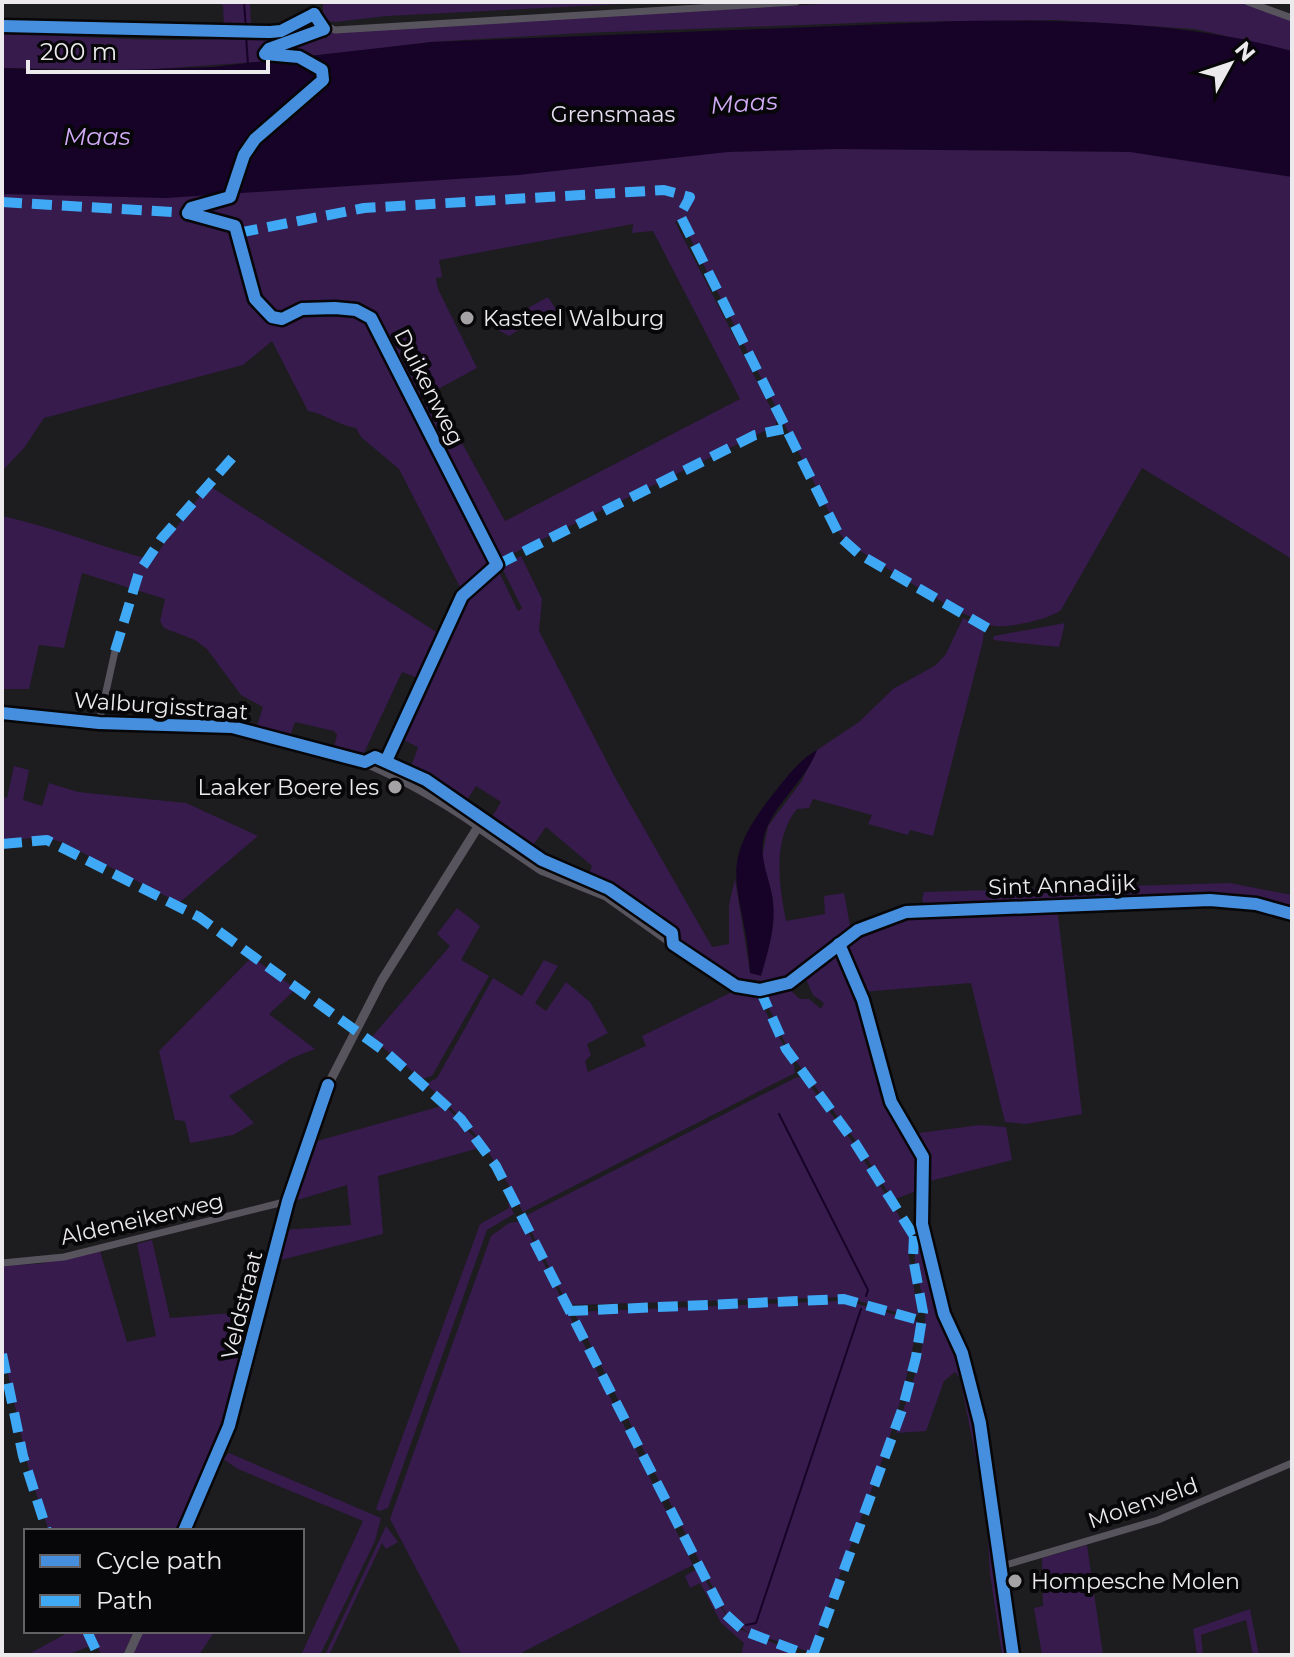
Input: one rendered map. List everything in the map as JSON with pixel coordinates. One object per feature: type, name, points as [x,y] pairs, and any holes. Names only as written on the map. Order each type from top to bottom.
[{"type":"street","points":[[312,2],[314,14],[321,24],[335,30],[796,2]]},
{"type":"street","points":[[1248,2],[1292,18]]},
{"type":"street","points":[[2,26],[281,31],[314,14]]},
{"type":"street","name":"Duikenweg","points":[[238,233],[255,299],[272,317],[282,319],[302,309],[335,308],[356,310],[371,318],[497,565],[462,596],[382,770]]},
{"type":"street","points":[[99,723],[115,651]]},
{"type":"street","name":"Walburgisstraat","points":[[2,713],[99,723],[232,727],[320,748],[382,770],[430,794],[478,827]]},
{"type":"street","name":"Sint Annadijk","points":[[478,827],[541,870],[606,896],[736,986],[760,990],[789,983],[875,921],[920,910],[1210,900],[1256,904],[1292,914]]},
{"type":"street","name":"Veldstraat","points":[[185,1529],[233,1413],[288,1201],[328,1085],[382,980],[478,827]]},
{"type":"street","name":"Aldeneikerweg","points":[[2,1263],[64,1257],[288,1201]]},
{"type":"street","name":"Molenveld","points":[[1002,1566],[1158,1520],[1292,1463]]},
{"type":"street","points":[[128,1655],[138,1633]]},
{"type":"green space","points":[[209,2],[250,2],[251,28],[224,29],[223,5]]},
{"type":"green space","points":[[323,2],[623,4],[387,16],[335,22],[327,21],[323,14]]},
{"type":"green space","points":[[861,2],[1239,2],[1292,21],[1292,51],[1195,29],[1056,20],[882,22],[583,33],[431,42],[316,57],[279,51],[319,35],[327,39],[325,31]]},
{"type":"green space","points":[[305,23],[322,29],[261,51],[264,57],[299,59],[141,70],[2,68],[2,34],[198,40],[274,32]]},
{"type":"green space","points":[[1292,88],[1292,559],[1142,468],[1061,610],[1030,622],[995,626],[945,603],[849,544],[840,534],[681,220],[675,222],[777,420],[775,426],[500,560],[418,406],[436,396],[505,521],[740,399],[653,231],[632,233],[633,224],[439,260],[442,277],[436,278],[438,289],[477,368],[416,401],[393,348],[370,316],[356,309],[336,307],[277,318],[255,296],[237,226],[191,211],[239,196],[185,210],[187,215],[234,228],[252,297],[274,320],[321,312],[368,320],[491,562],[491,567],[462,591],[399,469],[361,437],[356,428],[308,411],[272,341],[243,365],[44,418],[24,448],[2,471],[2,130]]},
{"type":"green space","points":[[548,297],[561,317],[557,320],[540,328],[525,326],[509,336],[498,330],[500,323]]},
{"type":"green space","points":[[208,485],[441,635],[420,679],[402,672],[363,755],[334,747],[337,735],[334,731],[295,722],[290,736],[256,729],[263,707],[241,695],[207,649],[195,640],[164,628],[160,621],[165,599],[82,573],[64,648],[39,645],[29,689],[2,689],[2,516],[152,560]]},
{"type":"green space","points":[[521,556],[542,599],[539,631],[617,781],[712,947],[729,944],[729,905],[735,879],[750,972],[773,899],[762,858],[768,826],[801,782],[817,750],[859,722],[893,689],[936,665],[946,654],[963,618],[984,628],[933,836],[910,830],[908,835],[868,824],[872,815],[813,799],[809,808],[797,809],[789,821],[780,863],[786,921],[825,914],[824,896],[844,893],[851,931],[795,974],[761,985],[761,981],[751,979],[749,984],[715,970],[685,948],[671,930],[589,874],[592,866],[546,827],[531,848],[489,822],[501,802],[476,786],[464,805],[411,767],[418,747],[399,738],[450,626],[478,587],[495,571],[500,574],[518,611],[522,608],[501,566]]},
{"type":"green space","points":[[1065,623],[1059,647],[993,640],[994,636]]},
{"type":"green space","points":[[14,766],[29,770],[23,800],[42,806],[49,783],[78,792],[186,803],[258,836],[179,903],[62,842],[42,837],[2,841],[2,797],[7,798]]},
{"type":"green space","points":[[1230,883],[1292,895],[1292,909],[1238,896],[925,905],[922,900],[924,892]]},
{"type":"green space","points":[[457,908],[480,926],[461,960],[489,976],[432,1076],[422,1079],[371,1038],[450,946],[437,934]]},
{"type":"green space","points":[[1057,908],[1082,1114],[1026,1124],[1005,1122],[971,983],[862,992],[845,947],[859,933],[882,923],[911,917],[943,912]]},
{"type":"green space","points":[[836,951],[845,958],[866,1012],[891,1105],[920,1154],[921,1189],[893,1200],[856,1141],[789,1052],[764,997],[789,989],[800,999],[809,999],[821,1009],[824,1003],[813,995],[805,977]]},
{"type":"green space","points":[[252,957],[296,989],[269,1014],[315,1049],[292,1058],[229,1096],[254,1123],[233,1135],[190,1143],[185,1121],[175,1120],[159,1051]]},
{"type":"green space","points":[[544,960],[558,966],[535,1003],[546,1011],[566,982],[590,1002],[608,1033],[587,1044],[591,1055],[585,1061],[588,1072],[646,1046],[642,1036],[736,990],[758,997],[794,1065],[795,1073],[523,1212],[481,1142],[426,1084],[437,1078],[493,978],[522,996]]},
{"type":"green space","points":[[797,1077],[805,1079],[851,1140],[910,1233],[909,1257],[918,1315],[912,1317],[846,1297],[568,1305],[526,1221],[527,1215]]},
{"type":"green space","points":[[445,1105],[483,1147],[378,1176],[383,1234],[277,1261],[284,1230],[351,1225],[347,1185],[291,1202],[310,1143]]},
{"type":"green space","points":[[980,1125],[1006,1127],[1012,1160],[926,1182],[925,1158],[911,1134]]},
{"type":"green space","points":[[508,1201],[514,1214],[487,1230],[388,1508],[380,1511],[376,1509],[480,1224],[509,1208]]},
{"type":"green space","points":[[523,1221],[693,1565],[517,1655],[462,1655],[390,1519],[491,1236],[509,1223]]},
{"type":"green space","points":[[152,1240],[170,1318],[256,1311],[228,1417],[180,1529],[48,1529],[30,1475],[2,1347],[2,1265],[38,1264],[100,1251],[127,1342],[156,1336],[137,1244]]},
{"type":"green space","points":[[919,1240],[928,1250],[942,1320],[967,1378],[978,1419],[1010,1655],[1002,1655],[990,1574],[986,1509],[960,1378],[955,1372],[944,1381],[926,1431],[896,1433],[920,1358],[925,1327],[924,1303],[915,1257]]},
{"type":"green space","points":[[851,1302],[917,1321],[890,1436],[823,1621],[812,1649],[807,1651],[746,1631],[726,1614],[574,1312]]},
{"type":"green space","points":[[229,1453],[381,1518],[375,1541],[320,1655],[301,1655],[363,1521],[238,1469],[223,1459]]},
{"type":"green space","points":[[386,1526],[398,1542],[386,1549],[382,1543],[329,1655],[325,1655]]},
{"type":"green space","points":[[1087,1545],[1103,1655],[1042,1655],[1034,1608],[1043,1606],[1042,1558]]},
{"type":"green space","points":[[695,1570],[702,1574],[732,1626],[803,1655],[741,1655],[744,1643],[721,1623],[700,1583],[690,1588],[685,1576]]},
{"type":"green space","points":[[1250,1609],[1259,1655],[1253,1655],[1246,1620],[1201,1635],[1203,1655],[1197,1655],[1193,1629]]},
{"type":"green space","points":[[67,1633],[85,1633],[90,1646],[67,1655],[27,1655]]},
{"type":"green space","points":[[91,1633],[133,1633],[123,1655],[101,1655]]},
{"type":"green space","points":[[141,1633],[214,1633],[199,1655],[133,1655]]},
{"type":"water","name":"Grensmaas","points":[[960,21],[1127,24],[1210,34],[1292,51],[1292,177],[1130,152],[836,149],[728,152],[518,175],[166,198],[2,194],[2,68],[97,71],[213,67],[432,42]]},
{"type":"water","points":[[817,750],[772,817],[763,841],[764,864],[774,911],[769,949],[761,976],[750,973],[736,880],[743,842],[754,820],[783,782],[799,763]]},
{"type":"waterway","points":[[244,2],[246,29]]},
{"type":"waterway","points":[[246,35],[248,65]]},
{"type":"waterway","points":[[779,1114],[868,1290],[866,1296]]},
{"type":"waterway","points":[[746,1625],[756,1623],[861,1309]]},
{"type":"ferry route","points":[[220,201],[234,190],[243,160],[258,136],[323,80],[320,67],[299,57]]},
{"type":"marked path","points":[[238,233],[364,208],[664,190],[690,197],[680,215],[840,537],[859,554],[989,629]]},
{"type":"marked path","points":[[2,202],[188,213]]},
{"type":"marked path","points":[[497,565],[755,435],[783,429]]},
{"type":"marked path","points":[[115,651],[139,572],[162,538],[233,457]]},
{"type":"marked path","points":[[2,844],[47,840],[199,917],[388,1054],[461,1119],[496,1166],[722,1611],[744,1631],[808,1655]]},
{"type":"marked path","points":[[760,990],[786,1049],[855,1143],[914,1236],[924,1234]]},
{"type":"marked path","points":[[813,1655],[903,1407],[916,1357],[923,1312],[913,1258],[914,1236]]},
{"type":"marked path","points":[[568,1311],[844,1299],[922,1321]]},
{"type":"marked path","points":[[2,1354],[23,1456],[46,1529]]},
{"type":"marked path","points":[[88,1633],[98,1655]]},
{"type":"cycle path","points":[[2,26],[270,32],[281,31],[314,14]]},
{"type":"cycle path","points":[[188,213],[191,208],[230,197],[244,155],[255,139],[323,80],[322,70],[299,57],[265,54],[269,49],[324,29],[314,14]]},
{"type":"cycle path","points":[[188,213],[235,226],[255,299],[272,317],[282,319],[302,309],[335,308],[356,310],[371,318],[497,565],[462,596],[386,761]]},
{"type":"cycle path","points":[[2,713],[99,723],[232,727],[365,762],[375,757],[426,780],[542,860],[609,889],[672,933],[673,944],[736,986],[760,990],[789,983],[858,930],[906,912],[1210,900],[1256,904],[1292,914]]},
{"type":"cycle path","points":[[839,944],[863,1000],[891,1102],[923,1157],[922,1224],[944,1314],[962,1353],[980,1423],[1013,1655]]},
{"type":"cycle path","points":[[185,1529],[229,1426],[288,1201],[328,1085]]},
{"type":"place","name":"Kasteel Walburg","points":[[467,318]]},
{"type":"place","name":"Laaker Boere Ies","points":[[395,787]]},
{"type":"place","name":"Hompesche Molen","points":[[1015,1581]]},
{"type":"water label","name":"Maas","points":[[744,103]]},
{"type":"water label","name":"Maas","points":[[97,136]]}]
